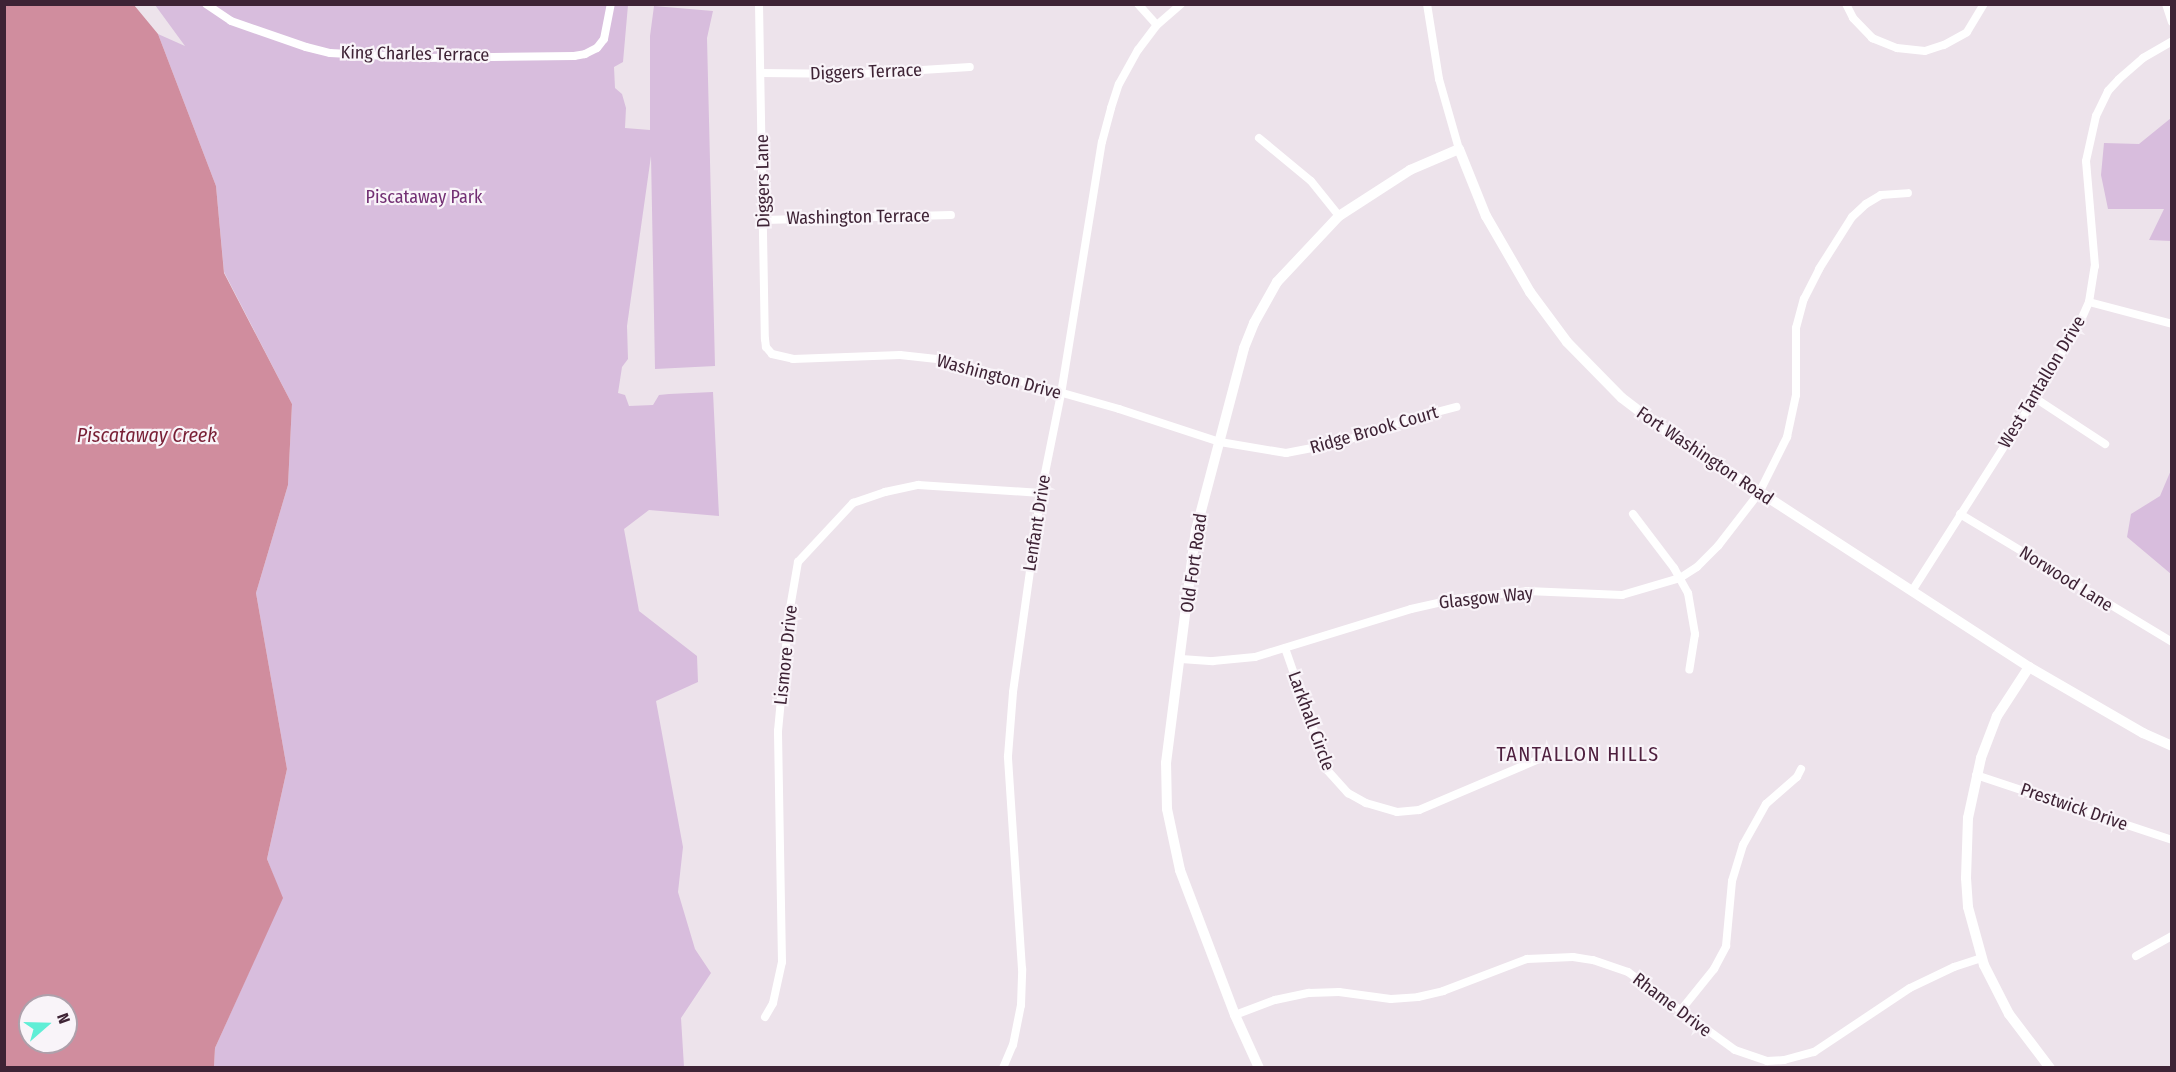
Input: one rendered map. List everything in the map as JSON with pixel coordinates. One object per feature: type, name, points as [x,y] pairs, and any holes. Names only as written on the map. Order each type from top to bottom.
[{"type":"main road","name":"Old Fort Road","points":[[1259,1068],[1235,1015],[1180,870],[1167,809],[1166,763],[1196,530],[1244,348],[1258,314],[1277,282],[1339,216],[1410,170],[1459,148]]},
{"type":"main road","name":"Fort Washington Road","points":[[1459,148],[1486,216],[1530,292],[1581,357],[1643,415],[1759,493],[2029,667],[2143,733],[2172,746]]},
{"type":"main road","points":[[2029,667],[1997,716],[1976,775],[1968,818],[1966,878],[1968,907],[1982,958],[2008,1014],[2050,1068]]},
{"type":"street","name":"King Charles Terrace","points":[[206,4],[231,21],[256,32],[330,53],[417,58],[574,56],[597,48],[606,33],[611,4]]},
{"type":"street","name":"Diggers Lane","points":[[759,4],[765,339],[766,347],[772,354]]},
{"type":"street","points":[[1138,4],[1157,25]]},
{"type":"street","name":"Lenfant Drive","points":[[1003,1068],[1012,1045],[1021,1005],[1022,969],[1008,756],[1013,692],[1041,493],[1061,394],[1102,142],[1119,84],[1157,25],[1180,4]]},
{"type":"street","name":"Fort Washington Road","points":[[1427,4],[1439,79],[1459,148]]},
{"type":"street","points":[[1846,4],[1853,18],[1872,38],[1896,48],[1925,51],[1944,45],[1967,32],[1984,4]]},
{"type":"street","points":[[2166,4],[2172,22]]},
{"type":"street","name":"West Tantallon Drive","points":[[1912,591],[2035,398],[2089,302],[2095,266],[2086,161],[2096,116],[2108,91],[2119,79],[2143,58],[2172,41]]},
{"type":"street","name":"Diggers Terrace","points":[[761,73],[858,74],[970,67]]},
{"type":"street","points":[[1259,138],[1311,181],[1339,216]]},
{"type":"street","name":"Glasgow Way","points":[[1181,659],[1213,661],[1255,657],[1411,609],[1455,599],[1527,591],[1622,594],[1680,578],[1708,556],[1759,493],[1787,437],[1796,395],[1796,328],[1808,290],[1852,217],[1881,195],[1908,193]]},
{"type":"street","name":"Washington Terrace","points":[[764,220],[951,215]]},
{"type":"street","points":[[2089,302],[2172,324]]},
{"type":"street","name":"Washington Drive","points":[[772,354],[793,359],[926,357],[946,360],[1119,409],[1220,442]]},
{"type":"street","points":[[2035,398],[2106,444]]},
{"type":"street","name":"Ridge Brook Court","points":[[1220,442],[1286,453],[1338,443],[1410,419],[1456,407]]},
{"type":"street","name":"Lismore Drive","points":[[765,1017],[773,1003],[782,962],[778,731],[789,614],[798,562],[853,503],[885,492],[918,485],[1041,493]]},
{"type":"street","points":[[1634,514],[1680,578],[1688,593],[1694,622],[1694,647],[1689,670]]},
{"type":"street","name":"Norwood Lane","points":[[1960,514],[2172,642]]},
{"type":"street","name":"Larkhall Circle","points":[[1285,648],[1328,771],[1348,793],[1366,803],[1397,812],[1419,810],[1544,757]]},
{"type":"street","points":[[1681,1010],[1714,969],[1726,946],[1732,881],[1743,845],[1766,804],[1797,777],[1801,769]]},
{"type":"street","name":"Prestwick Drive","points":[[1976,775],[2172,840]]},
{"type":"street","points":[[2136,956],[2172,936]]},
{"type":"street","name":"Rhame Drive","points":[[1235,1015],[1275,1000],[1309,993],[1339,992],[1391,999],[1418,997],[1443,991],[1527,959],[1560,956],[1593,960],[1620,968],[1648,985],[1724,1043],[1758,1064],[1814,1052],[1910,988],[1982,958]]},
{"type":"green space","name":"Piscataway Park","points":[[155,5],[628,5],[623,62],[614,67],[615,88],[622,94],[626,108],[625,128],[650,130],[650,36],[654,6],[713,11],[707,38],[715,366],[655,369],[651,156],[627,326],[628,359],[622,367],[618,393],[625,395],[629,406],[653,405],[659,395],[713,392],[719,516],[649,510],[624,529],[639,611],[697,656],[698,682],[656,701],[683,847],[678,892],[695,949],[711,973],[681,1018],[684,1067],[214,1067],[215,1048],[282,898],[267,859],[287,769],[256,593],[288,485],[292,404],[224,272],[216,186],[158,34],[185,46]]},
{"type":"green space","points":[[2171,118],[2171,241],[2149,240],[2164,209],[2108,209],[2101,175],[2104,143],[2139,144]]},
{"type":"green space","points":[[2171,470],[2171,574],[2127,537],[2131,514],[2160,496]]},
{"type":"water","name":"Piscataway Creek","points":[[5,4],[134,5],[158,34],[216,186],[224,273],[292,404],[288,485],[256,593],[287,769],[267,859],[283,898],[215,1048],[214,1067],[5,1067]]},
{"type":"district","name":"TANTALLON HILLS","points":[[1578,754]]}]
